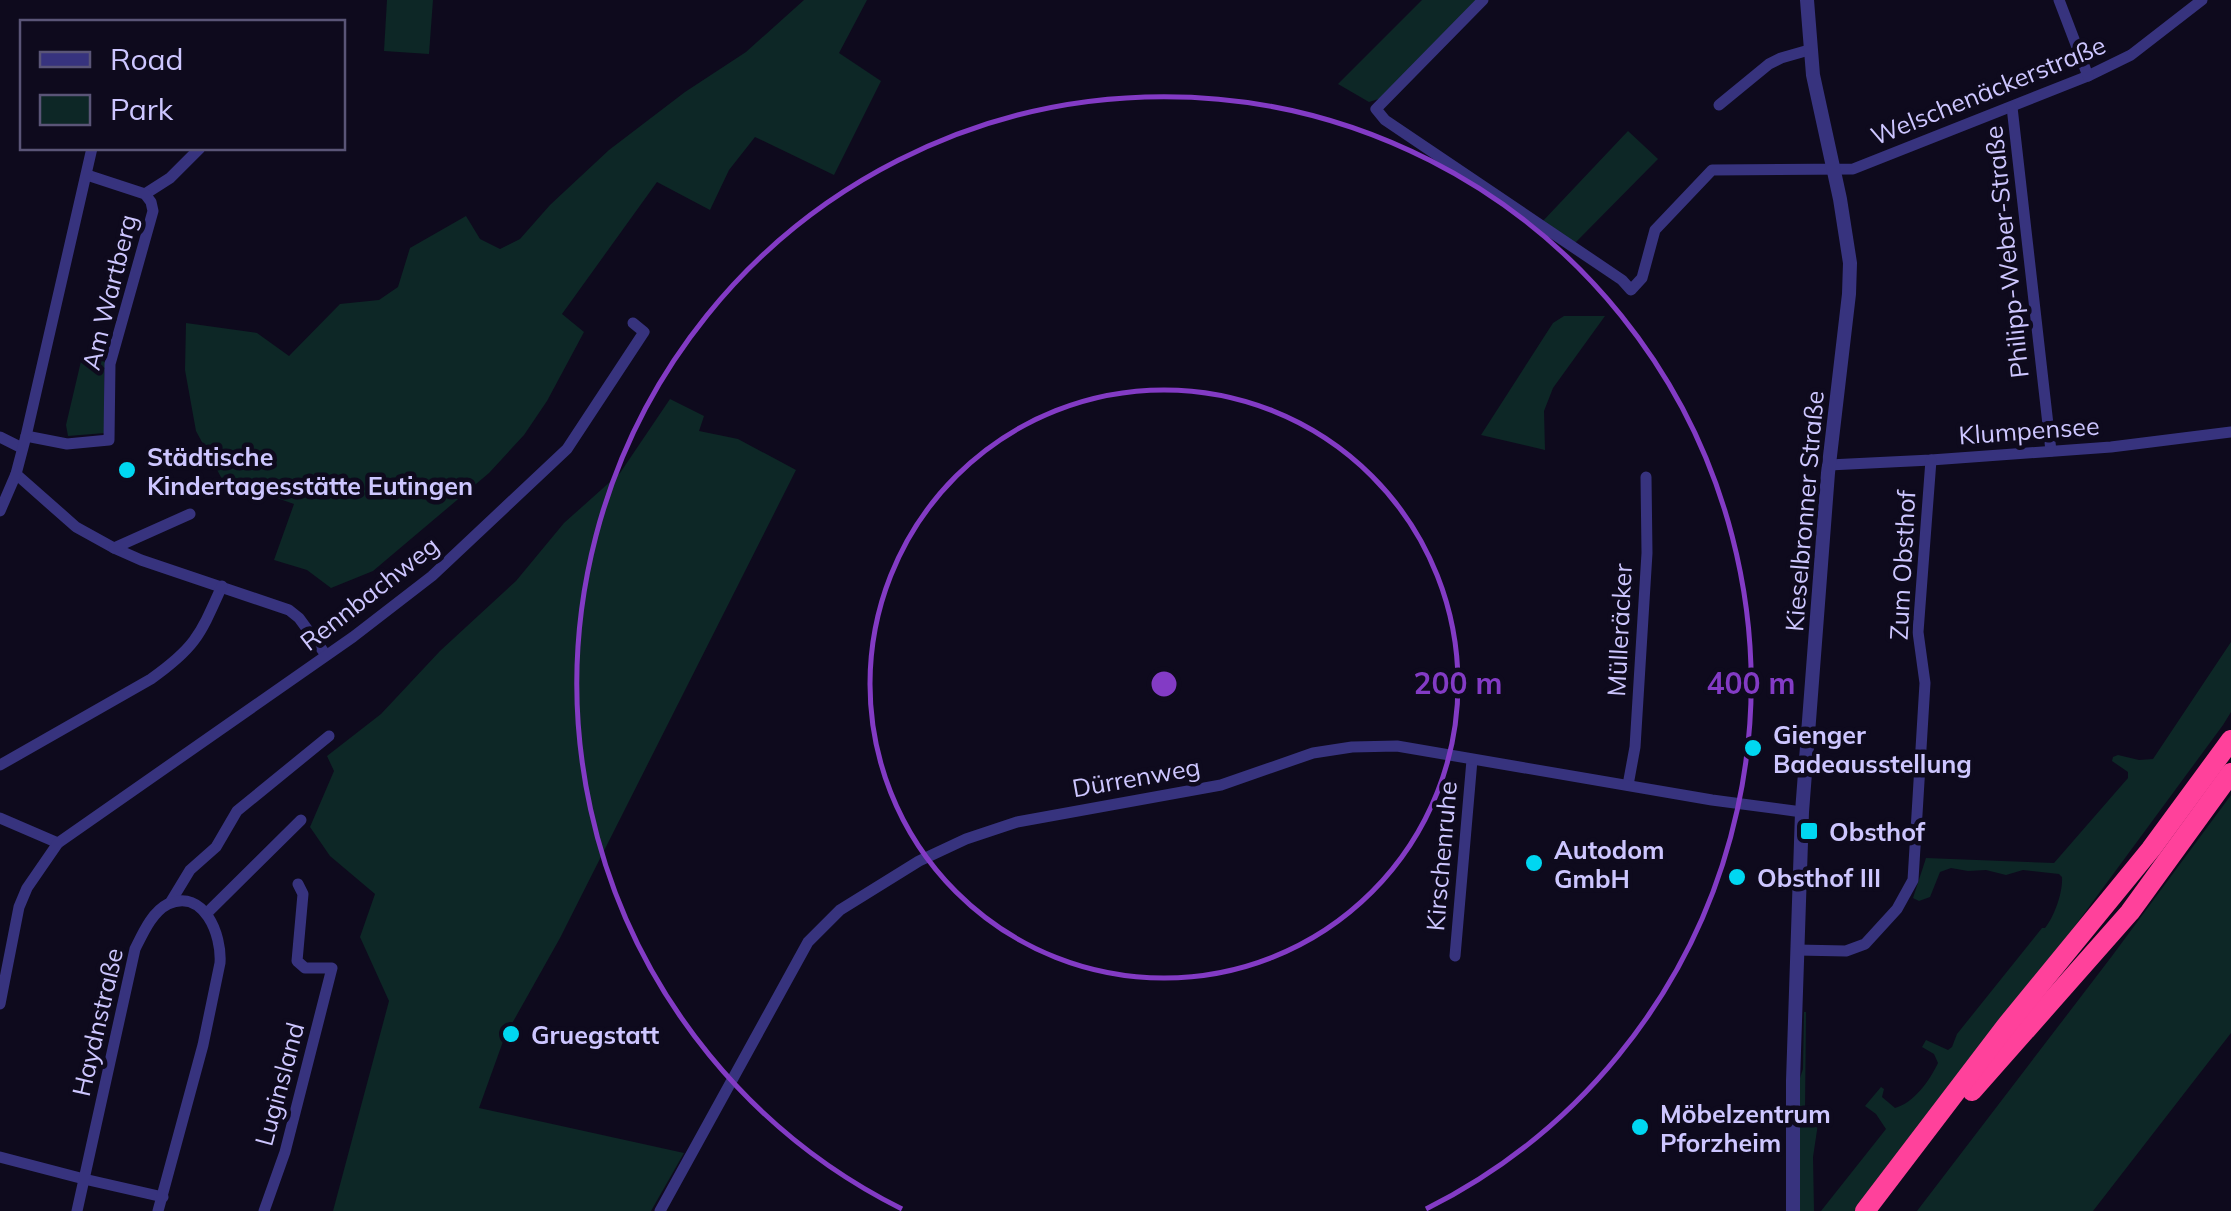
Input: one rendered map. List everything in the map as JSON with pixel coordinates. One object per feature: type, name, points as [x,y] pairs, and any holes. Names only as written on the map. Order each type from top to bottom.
[{"type":"highway","points":[[1865,1211],[2231,740]]},
{"type":"highway","points":[[1878,1211],[1964,1101],[2130,912],[2231,772]]},
{"type":"street","name":"Welschenäckerstraße","points":[[1483,0],[1376,109],[1386,120],[1622,280],[1631,290],[1642,278],[1654,230],[1712,170],[1853,169],[2088,76],[2131,55],[2202,0]]},
{"type":"street","name":"Kieselbronner Straße","points":[[1793,1211],[1802,812],[1829,465],[1850,263],[1809,50],[1807,0]]},
{"type":"street","points":[[2058,0],[2088,76]]},
{"type":"street","points":[[1719,105],[1769,64],[1809,50]]},
{"type":"street","name":"Philipp-Weber-Straße","points":[[2012,107],[2051,451]]},
{"type":"street","points":[[0,511],[16,474],[92,150]]},
{"type":"street","name":"Am Wartberg","points":[[145,194],[170,178],[198,150]]},
{"type":"street","name":"Am Wartberg","points":[[24,442],[109,440],[110,364],[153,211],[145,194],[86,175]]},
{"type":"street","name":"Rennbachweg","points":[[58,842],[353,637],[432,576],[567,449],[644,332],[634,324]]},
{"type":"street","name":"Klumpensee","points":[[1829,465],[2051,451],[2231,432]]},
{"type":"street","points":[[0,437],[24,442]]},
{"type":"street","name":"Zum Obsthof","points":[[1796,950],[1846,952],[1865,944],[1897,909],[1913,880],[1925,683],[1918,632],[1931,460]]},
{"type":"street","points":[[16,474],[76,527],[114,548],[289,610],[326,655]]},
{"type":"street","name":"Mülleräcker","points":[[1628,785],[1636,747],[1646,477]]},
{"type":"street","points":[[114,548],[190,514]]},
{"type":"street","points":[[0,765],[174,662],[201,634],[222,586]]},
{"type":"street","name":"Haydnstraße","points":[[77,1211],[135,948],[190,870],[216,847],[237,810],[329,736]]},
{"type":"street","name":"Dürrenweg","points":[[660,1211],[808,942],[840,910],[919,861],[966,839],[1018,822],[1221,785],[1312,752],[1352,747],[1397,746],[1802,812]]},
{"type":"street","name":"Kirschenruhe","points":[[1455,956],[1472,760]]},
{"type":"street","points":[[0,818],[58,842],[19,907],[4,966],[0,1004]]},
{"type":"street","points":[[206,913],[301,820]]},
{"type":"street","name":"Luginsland","points":[[264,1211],[289,1136],[332,968],[302,967],[297,962],[303,894],[298,884]]},
{"type":"street","points":[[158,1211],[204,1046],[220,954],[206,913],[186,901],[170,903]]},
{"type":"street","points":[[0,1156],[162,1197]]},
{"type":"green space","points":[[387,0],[433,0],[429,54],[384,51]]},
{"type":"green space","points":[[804,0],[867,0],[839,53],[881,81],[834,175],[755,137],[729,170],[710,210],[657,182],[562,314],[584,332],[547,401],[524,435],[489,473],[373,571],[331,588],[307,570],[274,560],[294,504],[222,479],[196,431],[185,370],[186,323],[257,333],[289,356],[340,304],[379,300],[398,287],[410,248],[466,216],[480,239],[500,249],[520,239],[609,150],[746,52]]},
{"type":"green space","points":[[1422,0],[1481,0],[1385,97],[1369,102],[1338,84]]},
{"type":"green space","points":[[1628,131],[1658,159],[1574,244],[1542,222]]},
{"type":"green space","points":[[1564,316],[1605,316],[1553,388],[1544,411],[1545,450],[1481,435],[1553,323]]},
{"type":"green space","points":[[82,357],[106,362],[105,433],[68,436],[66,425]]},
{"type":"green space","points":[[670,399],[704,416],[699,431],[738,439],[796,470],[560,938],[505,1036],[479,1108],[684,1153],[651,1211],[333,1211],[389,1001],[360,937],[375,894],[330,856],[310,827],[334,771],[327,756],[381,714],[440,651],[516,581],[564,523],[620,473]]},
{"type":"green space","points":[[2231,642],[2231,712],[2223,725],[1857,1211],[1821,1211],[1886,1129],[1865,1106],[1881,1087],[1882,1097],[1895,1108],[1921,1090],[1938,1063],[1934,1054],[1922,1047],[1926,1040],[1948,1050],[1952,1047],[1957,1034],[2055,911],[2062,877],[2023,870],[2006,875],[1951,868],[1940,872],[1930,897],[1919,901],[1913,898],[1926,858],[2054,863],[2128,778],[2128,772],[2112,761],[2113,757],[2153,759]]},
{"type":"green space","points":[[2231,795],[2231,1033],[2093,1211],[1917,1211],[2112,956]]},
{"type":"green space","points":[[1804,1012],[1805,1111],[1816,1111],[1819,1117],[1813,1157],[1814,1211],[1798,1211]]},
{"type":"place","name":"Städtische Kindertagesstätte Eutingen","points":[[127,470]]},
{"type":"place","name":"Gienger Badeausstellung","points":[[1753,748]]},
{"type":"place","name":"Obsthof","points":[[1809,831]]},
{"type":"place","name":"Autodom GmbH","points":[[1534,863]]},
{"type":"place","name":"Obsthof III","points":[[1737,877]]},
{"type":"place","name":"Gruegstatt","points":[[511,1034]]},
{"type":"place","name":"Möbelzentrum Pforzheim","points":[[1640,1127]]}]
